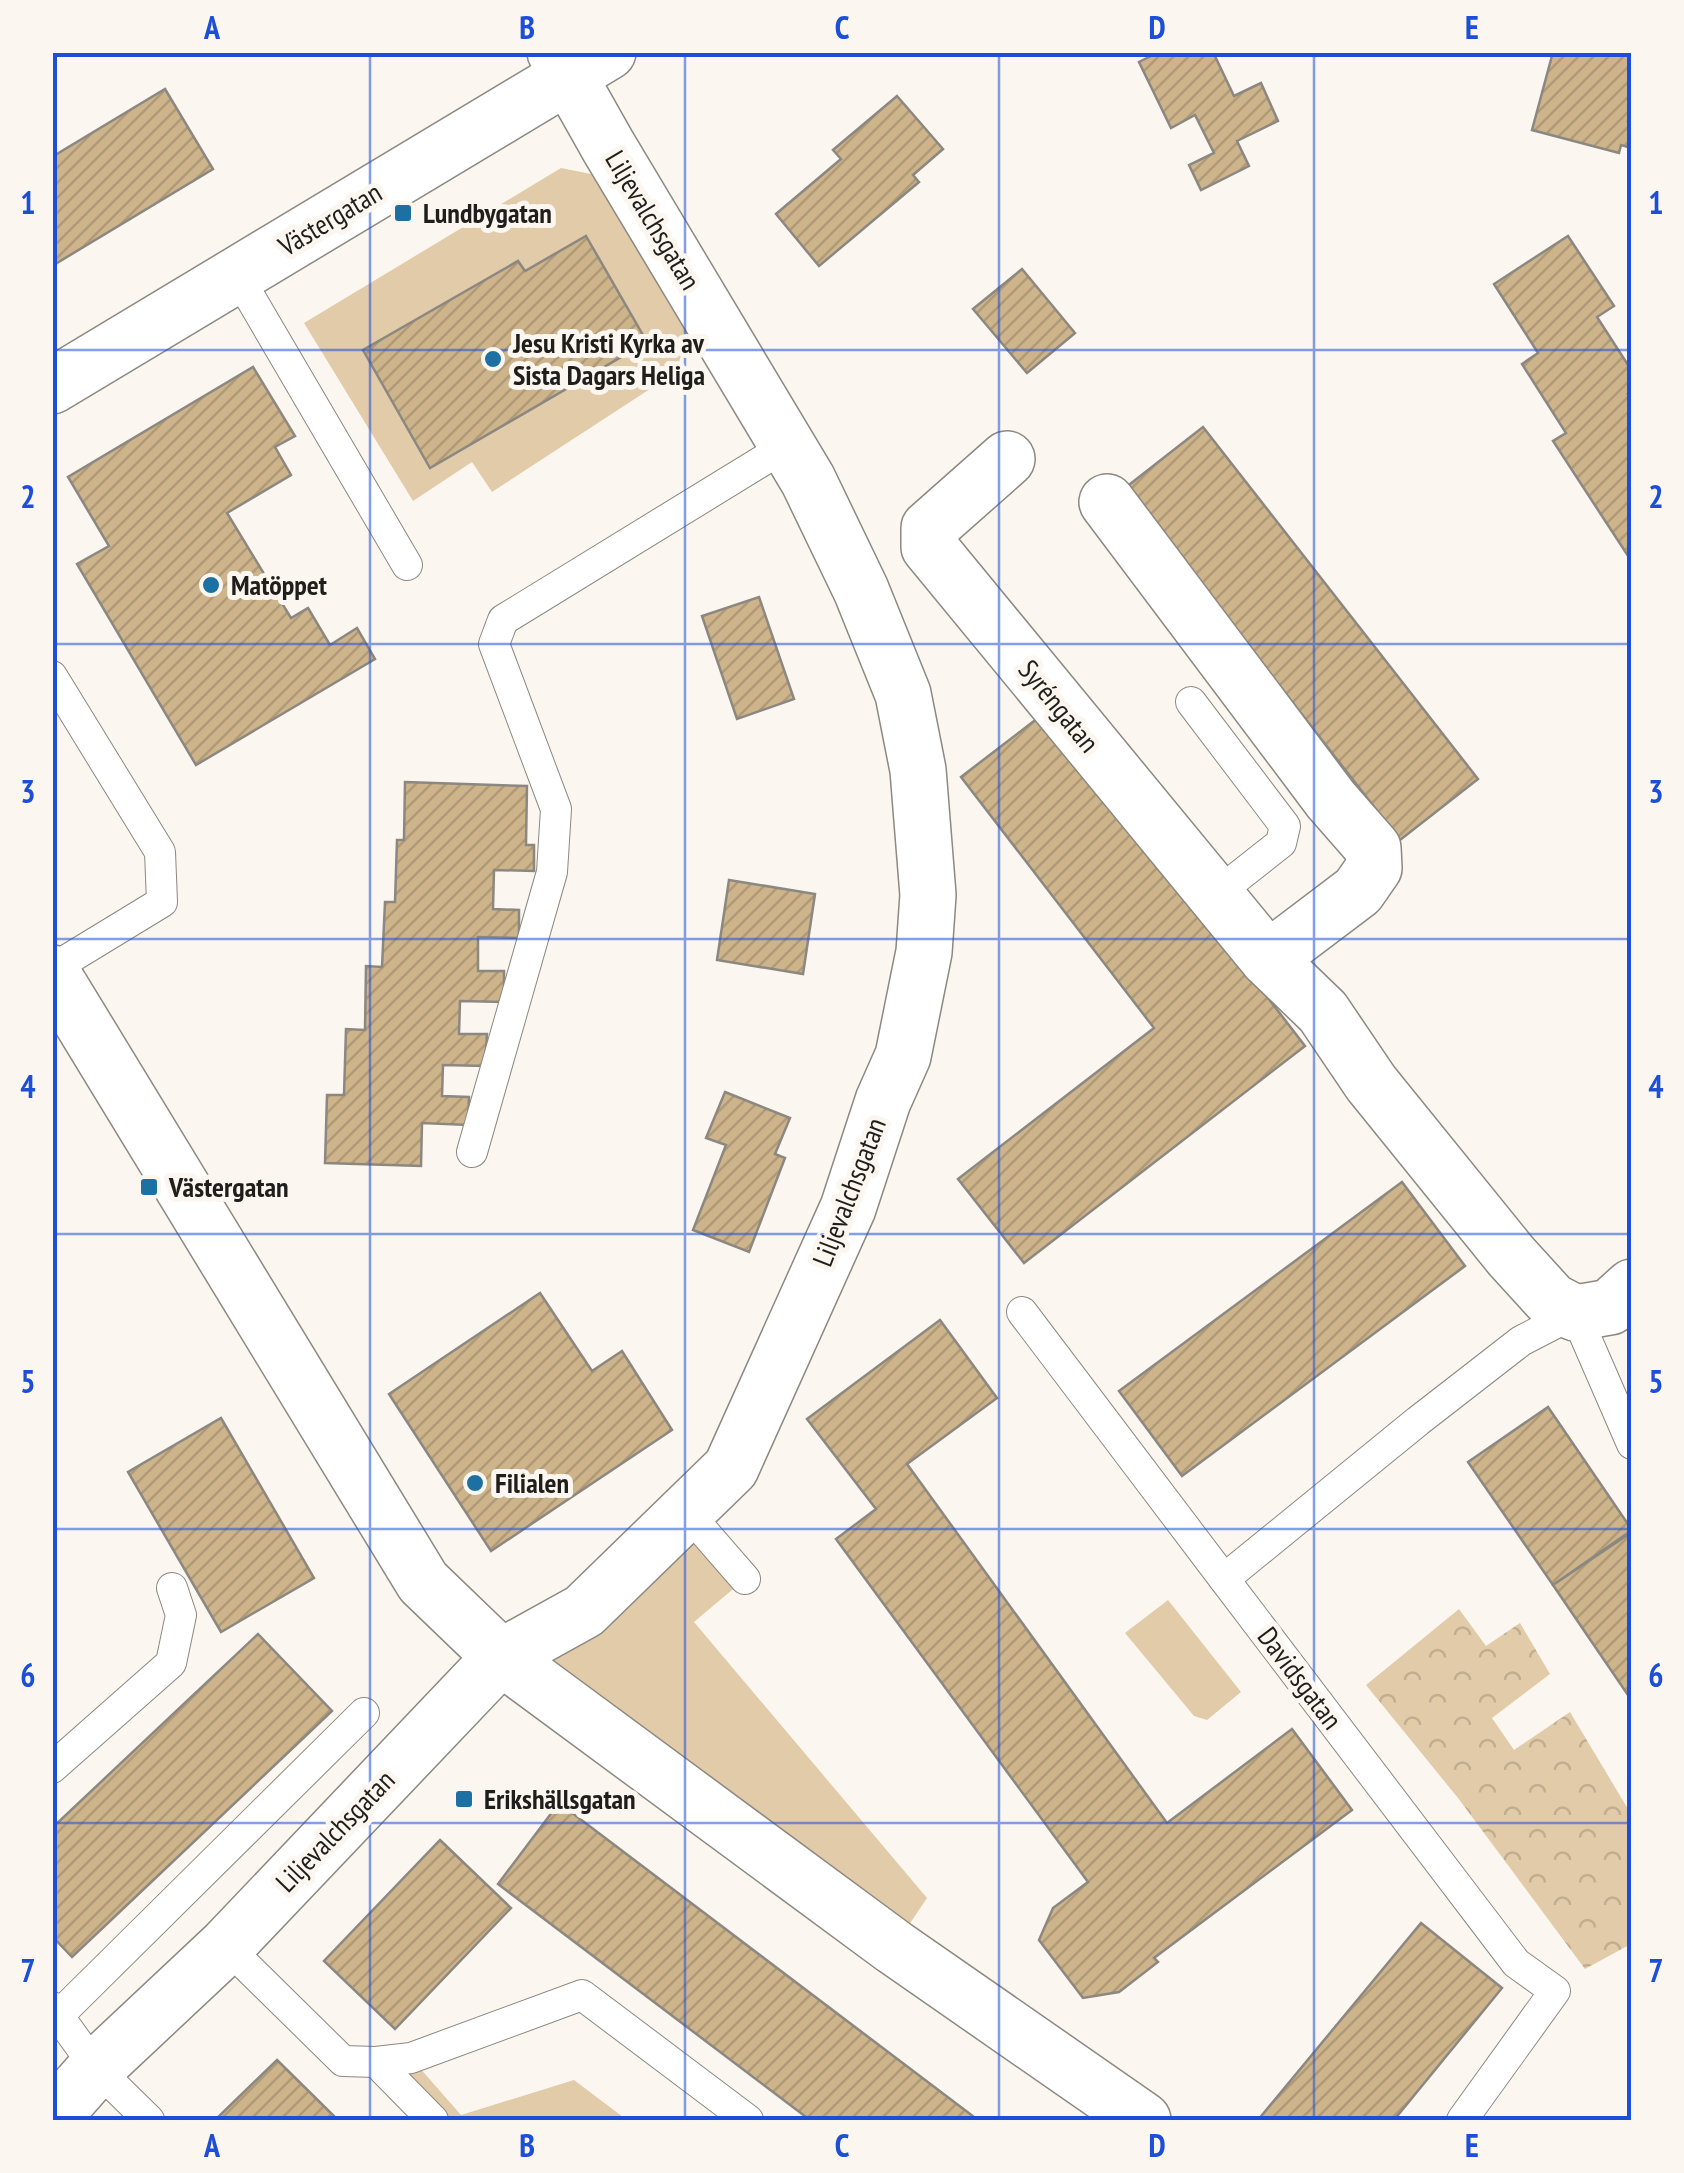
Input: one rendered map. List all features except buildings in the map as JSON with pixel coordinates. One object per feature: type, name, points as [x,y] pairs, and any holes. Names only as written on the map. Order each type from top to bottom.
[{"type":"street","name":"Västergatan","points":[[52,386],[577,61]]},
{"type":"street","name":"Liljevalchsgatan","points":[[52,2118],[96,2068],[226,1946],[502,1656],[584,1610],[731,1468],[848,1208],[883,1101],[903,1056],[924,952],[928,895],[918,770],[906,703],[862,590],[808,480],[577,61]]},
{"type":"street","name":"Syréngatan","points":[[1007,459],[930,528],[929,547],[1268,959],[1323,1012],[1370,1083],[1511,1256],[1552,1301],[1575,1312]]},
{"type":"street","points":[[1106,502],[1372,848],[1374,868],[1358,892],[1268,959]]},
{"type":"street","points":[[52,972],[423,1582],[502,1656],[894,1947],[1143,2120]]},
{"type":"street","points":[[1575,1312],[1610,1307],[1632,1287]]},
{"type":"lane","points":[[237,274],[407,564]]},
{"type":"lane","points":[[472,1152],[552,872],[556,809],[494,644],[503,620],[788,446]]},
{"type":"lane","points":[[52,676],[160,852],[162,902],[52,972]]},
{"type":"lane","points":[[1191,702],[1285,826],[1281,843],[1215,896]]},
{"type":"lane","points":[[1022,1312],[1224,1579],[1418,1420],[1522,1341],[1575,1312],[1632,1444]]},
{"type":"lane","points":[[686,1511],[745,1579]]},
{"type":"lane","name":"Davidsgatan","points":[[1224,1579],[1516,1963],[1556,1992],[1462,2120]]},
{"type":"lane","points":[[52,1768],[171,1663],[181,1616],[172,1588]]},
{"type":"lane","points":[[149,2120],[96,2068],[56,2011],[364,1713]]},
{"type":"lane","points":[[226,1946],[342,2061],[411,2058],[582,1995],[748,2120]]},
{"type":"lane","points":[[376,2062],[433,2120]]},
{"type":"green space","points":[[561,168],[616,179],[695,310],[676,372],[492,492],[472,462],[413,501],[304,323]]},
{"type":"green space","points":[[686,1511],[745,1579],[694,1622],[927,1898],[894,1947],[501,1657]]},
{"type":"green space","points":[[1168,1600],[1241,1692],[1207,1720],[1194,1716],[1125,1633]]},
{"type":"green space","points":[[1459,1609],[1486,1646],[1520,1623],[1550,1674],[1492,1718],[1514,1750],[1570,1712],[1631,1814],[1631,1944],[1585,1969],[1458,1798],[1366,1685]]},
{"type":"green space","points":[[411,2058],[461,2115],[574,2080],[627,2120],[436,2120],[376,2062]]},
{"type":"place","name":"Lundbygatan","points":[[403,213]]},
{"type":"place","name":"Jesu Kristi Kyrka av Sista Dagars Heliga","points":[[493,359]]},
{"type":"place","name":"Matöppet","points":[[211,585]]},
{"type":"place","name":"Västergatan","points":[[149,1187]]},
{"type":"place","name":"Filialen","points":[[475,1483]]},
{"type":"place","name":"Erikshällsgatan","points":[[464,1799]]}]
